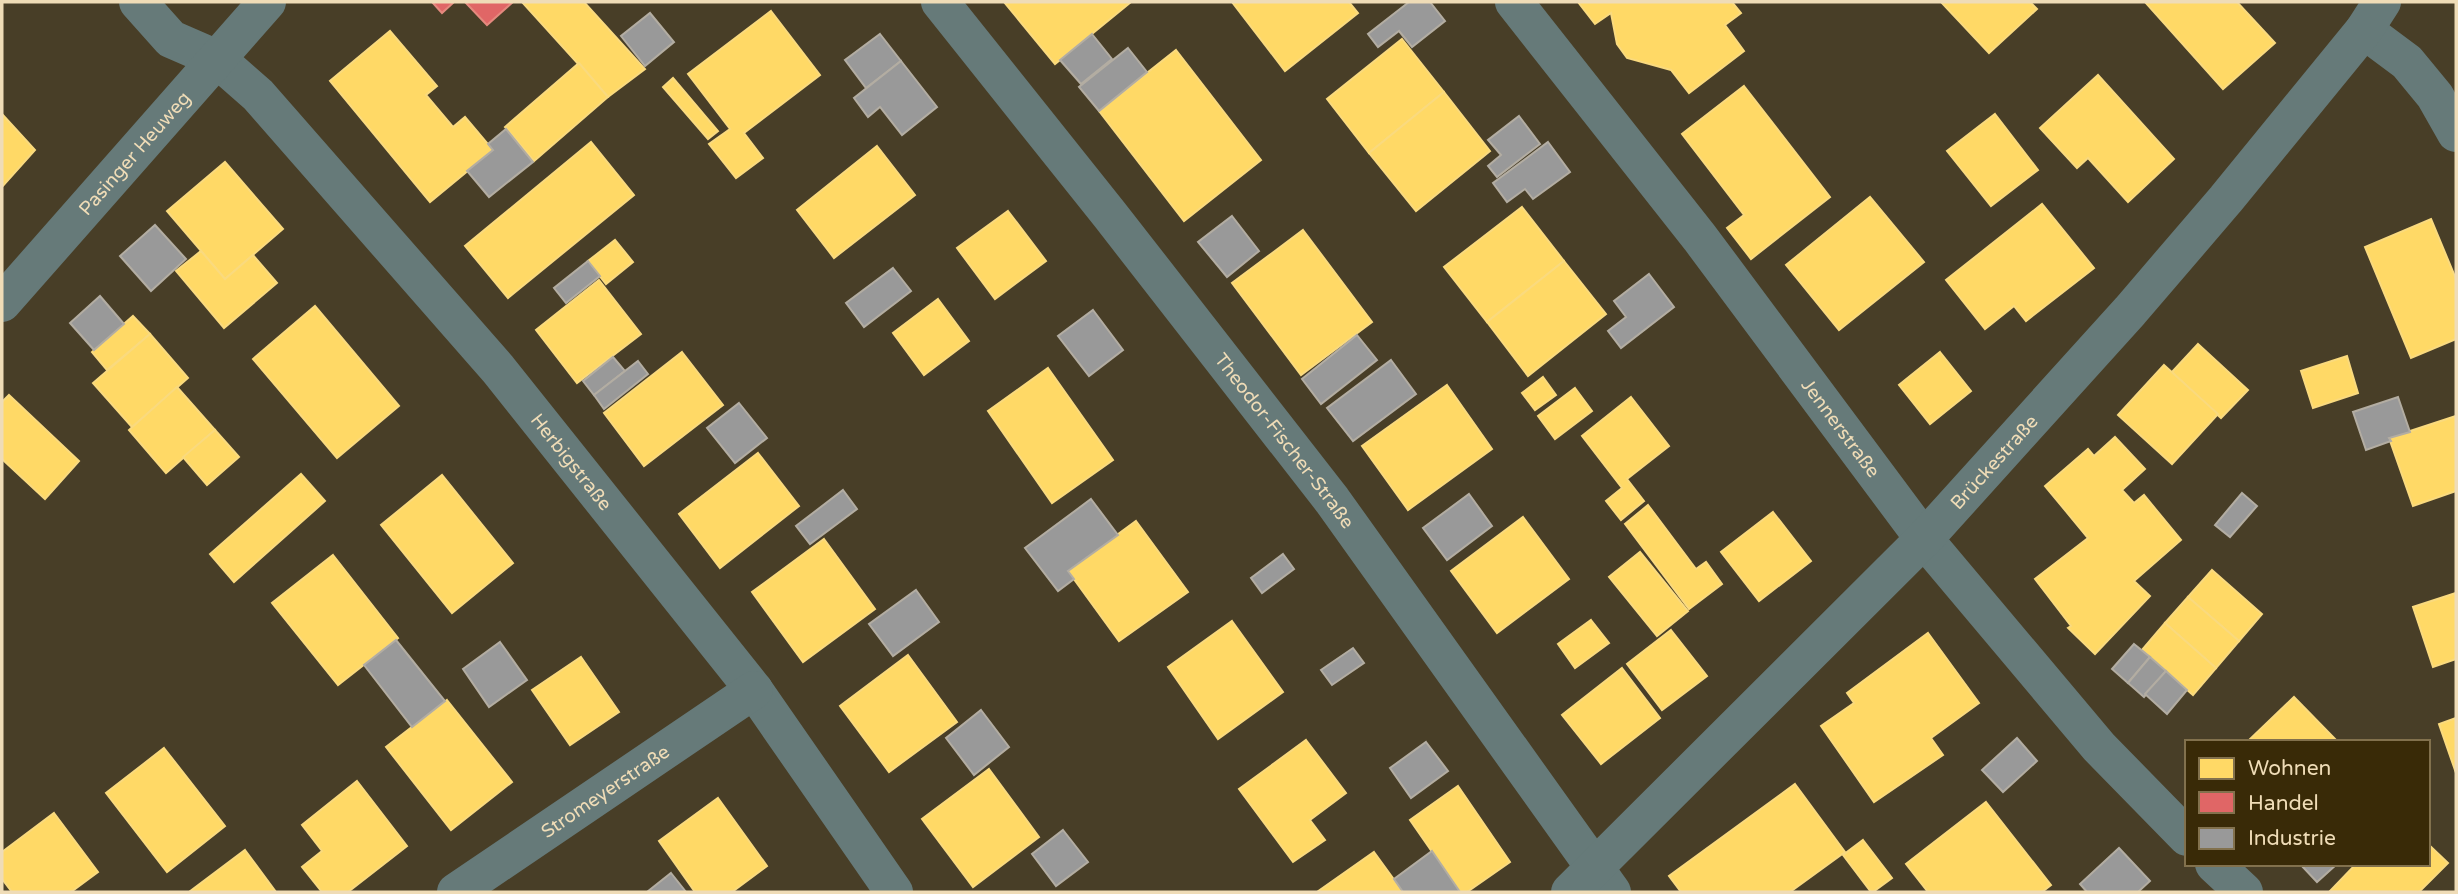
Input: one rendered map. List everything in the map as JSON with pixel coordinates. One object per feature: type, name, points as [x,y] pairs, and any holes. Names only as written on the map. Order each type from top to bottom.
[{"type":"street","name":"Herbigstraße","points":[[138,2],[171,39],[217,59],[258,95],[498,369],[754,690],[894,892]]},
{"type":"street","name":"Pasinger Heuweg","points":[[2,303],[267,2]]},
{"type":"street","name":"Theodor-Fischer-Straße","points":[[940,2],[1119,226],[1332,500],[1592,884]]},
{"type":"street","name":"Jennerstraße","points":[[1514,2],[1700,238],[1924,539],[2099,747],[2185,835]]},
{"type":"street","name":"Brückestraße","points":[[1592,884],[1924,539],[2130,311],[2232,192],[2373,16]]},
{"type":"street","points":[[2373,16],[2435,96],[2456,133]]},
{"type":"street","name":"Stromeyerstraße","points":[[456,892],[754,690]]},
{"type":"street","points":[[2216,866],[2244,892]]},
{"type":"building: Wohnen","points":[[522,2],[584,2],[645,69],[608,97]]},
{"type":"building: Wohnen","points":[[1004,2],[1131,2],[1055,64]]},
{"type":"building: Wohnen","points":[[1232,2],[1349,2],[1358,13],[1285,71]]},
{"type":"building: Wohnen","points":[[1578,2],[1732,2],[1741,13],[1725,25],[1744,51],[1689,93],[1671,70],[1627,58],[1617,44],[1611,13],[1595,24]]},
{"type":"building: Wohnen","points":[[1941,2],[2030,2],[2037,9],[1989,53]]},
{"type":"building: Wohnen","points":[[2145,2],[2237,2],[2275,43],[2223,89]]},
{"type":"building: Wohnen","points":[[771,11],[820,75],[744,133],[763,158],[736,178],[709,144],[730,129],[688,74]]},
{"type":"building: Wohnen","points":[[390,31],[437,86],[426,95],[453,127],[465,117],[493,150],[430,202],[330,81]]},
{"type":"building: Wohnen","points":[[1402,39],[1444,92],[1369,153],[1327,99]]},
{"type":"building: Wohnen","points":[[1176,50],[1261,160],[1184,221],[1099,111]]},
{"type":"building: Wohnen","points":[[579,63],[608,97],[534,161],[505,127]]},
{"type":"building: Wohnen","points":[[2098,75],[2174,159],[2128,202],[2088,158],[2077,168],[2040,128]]},
{"type":"building: Wohnen","points":[[673,78],[718,131],[708,139],[663,87]]},
{"type":"building: Wohnen","points":[[1744,86],[1830,197],[1751,259],[1727,228],[1744,215],[1682,134]]},
{"type":"building: Wohnen","points":[[1444,92],[1490,151],[1416,211],[1369,153]]},
{"type":"building: Wohnen","points":[[2,114],[35,150],[2,187]]},
{"type":"building: Wohnen","points":[[1995,114],[2038,170],[1991,206],[1947,151]]},
{"type":"building: Wohnen","points":[[591,142],[634,195],[508,298],[465,246]]},
{"type":"building: Wohnen","points":[[877,146],[915,195],[834,258],[797,210]]},
{"type":"building: Wohnen","points":[[225,162],[283,229],[225,279],[167,211]]},
{"type":"building: Wohnen","points":[[1870,197],[1924,262],[1839,330],[1786,265]]},
{"type":"building: Wohnen","points":[[2042,204],[2094,268],[2026,321],[2014,306],[1985,329],[1946,280]]},
{"type":"building: Wohnen","points":[[1522,207],[1564,261],[1487,322],[1444,267]]},
{"type":"building: Wohnen","points":[[1008,211],[1046,261],[995,299],[957,248]]},
{"type":"building: Wohnen","points":[[2431,219],[2456,279],[2456,339],[2411,358],[2365,247]]},
{"type":"building: Wohnen","points":[[1303,230],[1372,322],[1301,375],[1232,283]]},
{"type":"building: Wohnen","points":[[615,240],[633,262],[606,284],[588,261]]},
{"type":"building: Wohnen","points":[[201,251],[225,279],[253,255],[277,283],[224,328],[176,271]]},
{"type":"building: Wohnen","points":[[1564,261],[1606,314],[1528,376],[1487,322]]},
{"type":"building: Wohnen","points":[[599,280],[641,334],[577,383],[536,330]]},
{"type":"building: Wohnen","points":[[938,299],[969,341],[924,375],[893,333]]},
{"type":"building: Wohnen","points":[[315,306],[399,406],[337,458],[253,359]]},
{"type":"building: Wohnen","points":[[133,316],[150,334],[107,370],[92,352]]},
{"type":"building: Wohnen","points":[[150,334],[188,378],[132,427],[93,383]]},
{"type":"building: Wohnen","points":[[2198,344],[2248,390],[2221,418],[2172,372]]},
{"type":"building: Wohnen","points":[[682,352],[723,405],[644,466],[604,413]]},
{"type":"building: Wohnen","points":[[1940,352],[1971,391],[1930,424],[1899,385]]},
{"type":"building: Wohnen","points":[[2347,356],[2358,393],[2313,408],[2301,371]]},
{"type":"building: Wohnen","points":[[2164,365],[2218,414],[2172,464],[2118,415]]},
{"type":"building: Wohnen","points":[[1048,368],[1113,460],[1052,503],[988,411]]},
{"type":"building: Wohnen","points":[[1543,377],[1556,395],[1535,410],[1522,393]]},
{"type":"building: Wohnen","points":[[1447,385],[1492,449],[1408,510],[1362,446]]},
{"type":"building: Wohnen","points":[[177,387],[215,430],[166,473],[129,430]]},
{"type":"building: Wohnen","points":[[1575,388],[1592,411],[1555,439],[1538,416]]},
{"type":"building: Wohnen","points":[[9,395],[79,461],[45,499],[2,459],[2,402]]},
{"type":"building: Wohnen","points":[[1631,397],[1669,446],[1627,479],[1644,501],[1621,520],[1606,501],[1622,488],[1582,436]]},
{"type":"building: Wohnen","points":[[2456,416],[2456,491],[2413,506],[2389,438]]},
{"type":"building: Wohnen","points":[[215,430],[239,457],[207,485],[183,457]]},
{"type":"building: Wohnen","points":[[2115,437],[2145,469],[2122,490],[2134,503],[2144,495],[2181,540],[2134,581],[2150,596],[2095,654],[2068,628],[2071,626],[2035,579],[2088,538],[2045,486],[2088,449],[2094,456]]},
{"type":"building: Wohnen","points":[[758,453],[799,506],[720,568],[679,514]]},
{"type":"building: Wohnen","points":[[301,474],[325,501],[234,582],[210,554]]},
{"type":"building: Wohnen","points":[[442,475],[513,563],[452,613],[381,525]]},
{"type":"building: Wohnen","points":[[1648,505],[1696,569],[1706,562],[1722,584],[1689,609],[1625,524]]},
{"type":"building: Wohnen","points":[[1773,512],[1811,561],[1759,601],[1721,552]]},
{"type":"building: Wohnen","points":[[1523,517],[1569,579],[1497,633],[1451,571]]},
{"type":"building: Wohnen","points":[[1136,521],[1188,592],[1119,641],[1068,571]]},
{"type":"building: Wohnen","points":[[824,539],[875,609],[803,662],[752,592]]},
{"type":"building: Wohnen","points":[[1640,552],[1688,611],[1657,636],[1609,577]]},
{"type":"building: Wohnen","points":[[333,555],[398,638],[338,685],[272,603]]},
{"type":"building: Wohnen","points":[[2212,570],[2262,614],[2239,641],[2188,597]]},
{"type":"building: Wohnen","points":[[2456,593],[2456,659],[2433,667],[2413,607]]},
{"type":"building: Wohnen","points":[[2188,597],[2239,641],[2216,668],[2165,623]]},
{"type":"building: Wohnen","points":[[1591,620],[1609,643],[1575,668],[1558,644]]},
{"type":"building: Wohnen","points":[[1232,621],[1283,692],[1218,739],[1168,667]]},
{"type":"building: Wohnen","points":[[2165,623],[2216,668],[2193,695],[2142,650]]},
{"type":"building: Wohnen","points":[[1671,630],[1707,676],[1662,710],[1627,664]]},
{"type":"building: Wohnen","points":[[1928,633],[1979,703],[1931,738],[1943,755],[1874,802],[1821,726],[1854,703],[1847,693]]},
{"type":"building: Wohnen","points":[[908,655],[957,722],[889,772],[840,706]]},
{"type":"building: Wohnen","points":[[581,657],[619,712],[570,745],[532,690]]},
{"type":"building: Wohnen","points":[[1622,668],[1660,718],[1601,764],[1562,715]]},
{"type":"building: Wohnen","points":[[2294,697],[2336,740],[2249,740]]},
{"type":"building: Wohnen","points":[[447,700],[512,782],[451,830],[386,747]]},
{"type":"building: Wohnen","points":[[2456,718],[2456,773],[2439,724]]},
{"type":"building: Wohnen","points":[[1306,740],[1346,793],[1310,820],[1325,840],[1293,862],[1239,789]]},
{"type":"building: Wohnen","points":[[164,748],[225,826],[167,872],[106,793]]},
{"type":"building: Wohnen","points":[[989,769],[1039,837],[973,887],[922,819]]},
{"type":"building: Wohnen","points":[[357,781],[407,846],[348,892],[322,892],[302,867],[322,851],[302,825]]},
{"type":"building: Wohnen","points":[[1795,784],[1845,852],[1790,892],[1681,892],[1669,876]]},
{"type":"building: Wohnen","points":[[1458,786],[1510,862],[1467,892],[1460,892],[1410,820]]},
{"type":"building: Wohnen","points":[[718,798],[767,866],[732,892],[695,892],[659,841]]},
{"type":"building: Wohnen","points":[[1986,802],[2051,885],[2042,892],[1928,892],[1906,864]]},
{"type":"building: Wohnen","points":[[54,813],[98,872],[71,892],[12,892],[2,879],[2,852]]},
{"type":"building: Wohnen","points":[[1863,840],[1892,878],[1873,892],[1843,855]]},
{"type":"building: Wohnen","points":[[2430,846],[2448,863],[2419,892],[2330,891],[2354,866],[2430,866]]},
{"type":"building: Wohnen","points":[[245,850],[276,892],[189,892]]},
{"type":"building: Wohnen","points":[[1374,852],[1403,892],[1317,892]]},
{"type":"building: Handel","points":[[432,2],[454,2],[442,13]]},
{"type":"building: Handel","points":[[465,2],[513,2],[487,25]]},
{"type":"building: Industrie","points":[[1409,2],[1430,2],[1445,21],[1412,47],[1399,31],[1378,47],[1368,34]]},
{"type":"building: Industrie","points":[[650,13],[674,42],[645,66],[621,36]]},
{"type":"building: Industrie","points":[[880,34],[901,61],[866,88],[845,60]]},
{"type":"building: Industrie","points":[[1092,34],[1112,59],[1081,84],[1060,60]]},
{"type":"building: Industrie","points":[[1128,48],[1147,72],[1099,111],[1079,87]]},
{"type":"building: Industrie","points":[[901,61],[937,107],[902,135],[880,107],[868,117],[854,98]]},
{"type":"building: Industrie","points":[[1519,116],[1540,144],[1497,177],[1488,166],[1501,155],[1488,140]]},
{"type":"building: Industrie","points":[[506,129],[533,162],[489,197],[467,171],[493,150],[488,144]]},
{"type":"building: Industrie","points":[[1548,142],[1570,172],[1533,199],[1525,189],[1507,202],[1493,183]]},
{"type":"building: Industrie","points":[[1232,216],[1259,251],[1227,277],[1198,242]]},
{"type":"building: Industrie","points":[[155,225],[186,259],[151,291],[120,256]]},
{"type":"building: Industrie","points":[[588,261],[600,276],[566,303],[554,288]]},
{"type":"building: Industrie","points":[[893,268],[911,291],[864,327],[846,303]]},
{"type":"building: Industrie","points":[[1649,274],[1674,307],[1621,348],[1608,331],[1626,317],[1614,301]]},
{"type":"building: Industrie","points":[[100,296],[124,324],[94,350],[70,323]]},
{"type":"building: Industrie","points":[[1093,310],[1123,350],[1089,376],[1058,336]]},
{"type":"building: Industrie","points":[[1357,335],[1377,360],[1321,404],[1302,379]]},
{"type":"building: Industrie","points":[[613,357],[625,371],[594,395],[583,381]]},
{"type":"building: Industrie","points":[[1391,360],[1416,394],[1353,441],[1327,408]]},
{"type":"building: Industrie","points":[[638,361],[648,374],[604,409],[594,395]]},
{"type":"building: Industrie","points":[[2398,397],[2410,432],[2389,438],[2391,441],[2366,450],[2353,412]]},
{"type":"building: Industrie","points":[[739,403],[767,438],[735,463],[707,428]]},
{"type":"building: Industrie","points":[[843,490],[857,509],[810,544],[796,526]]},
{"type":"building: Industrie","points":[[2242,493],[2257,506],[2230,537],[2215,525]]},
{"type":"building: Industrie","points":[[1469,494],[1492,526],[1447,560],[1423,528]]},
{"type":"building: Industrie","points":[[1091,499],[1118,535],[1068,571],[1074,579],[1058,591],[1025,548]]},
{"type":"building: Industrie","points":[[1283,554],[1294,569],[1262,593],[1251,578]]},
{"type":"building: Industrie","points":[[916,590],[939,622],[893,656],[869,624]]},
{"type":"building: Industrie","points":[[396,640],[445,701],[412,727],[364,665]]},
{"type":"building: Industrie","points":[[500,642],[527,680],[489,707],[463,669]]},
{"type":"building: Industrie","points":[[2134,644],[2150,657],[2128,683],[2112,669]]},
{"type":"building: Industrie","points":[[1353,648],[1364,663],[1332,685],[1321,670]]},
{"type":"building: Industrie","points":[[2150,657],[2166,671],[2144,697],[2128,683]]},
{"type":"building: Industrie","points":[[2166,671],[2187,690],[2167,714],[2145,694]]},
{"type":"building: Industrie","points":[[981,710],[1009,747],[974,775],[946,738]]},
{"type":"building: Industrie","points":[[2017,738],[2037,761],[2003,792],[1982,770]]},
{"type":"building: Industrie","points":[[1426,742],[1448,771],[1411,798],[1390,768]]},
{"type":"building: Industrie","points":[[1063,830],[1088,862],[1056,886],[1032,854]]},
{"type":"building: Industrie","points":[[2119,848],[2150,881],[2138,892],[2087,892],[2080,884]]},
{"type":"building: Industrie","points":[[1432,851],[1460,892],[1403,892],[1394,879]]},
{"type":"building: Industrie","points":[[2302,866],[2335,866],[2317,882]]},
{"type":"building: Industrie","points":[[671,873],[686,892],[647,892]]}]
